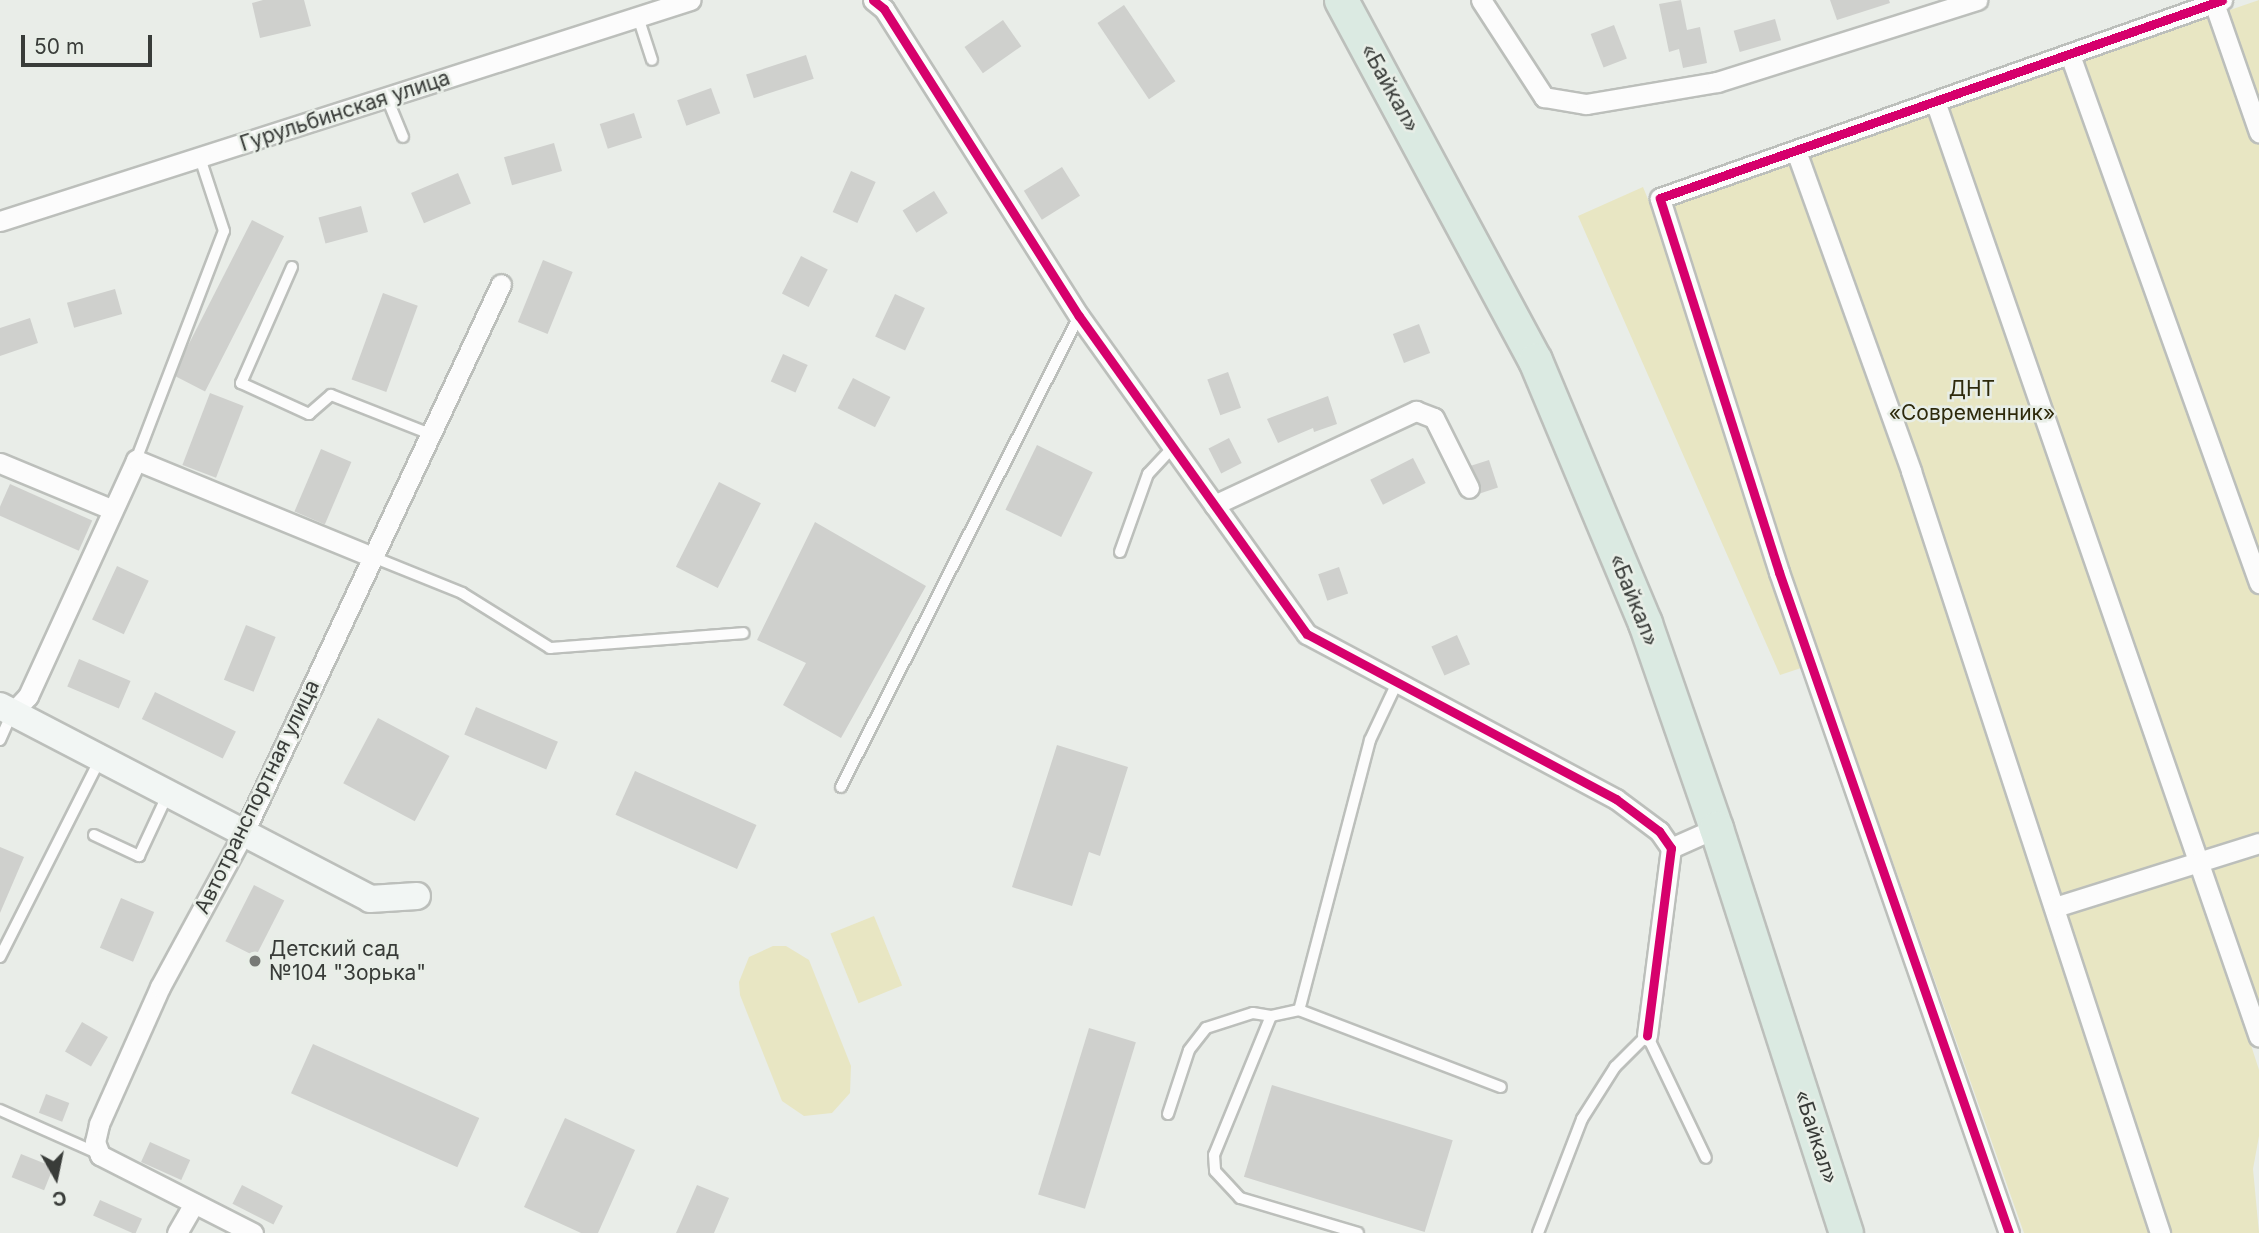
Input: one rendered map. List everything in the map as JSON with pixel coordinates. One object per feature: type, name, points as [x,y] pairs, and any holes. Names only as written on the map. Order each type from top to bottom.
[{"type":"highway","name":"«Байкал»","points":[[1341,0],[1535,360],[1645,623],[1716,828],[1846,1233]]},
{"type":"street","name":"Гурульбинская улица","points":[[0,221],[690,0]]},
{"type":"street","points":[[873,0],[884,9],[1079,316],[1307,634],[1616,799],[1659,831],[1671,848],[1647,1035]]},
{"type":"street","points":[[1481,0],[1544,97],[1586,104],[1717,82],[1977,0]]},
{"type":"street","points":[[2009,1233],[1779,572],[1660,198],[2218,1],[2259,132]]},
{"type":"street","points":[[2070,55],[2259,583]]},
{"type":"street","points":[[1935,101],[2196,863],[2259,1037]]},
{"type":"street","points":[[1796,151],[1911,471],[2160,1233]]},
{"type":"street","name":"Автотранспортная улица","points":[[100,1155],[95,1142],[99,1124],[149,1012],[244,832],[501,284]]},
{"type":"street","points":[[1214,505],[1416,411],[1434,418],[1469,488]]},
{"type":"street","points":[[6,709],[28,696],[111,509],[136,460],[373,557]]},
{"type":"street","points":[[0,463],[111,509]]},
{"type":"street","points":[[6,709],[370,899],[417,896]]},
{"type":"street","points":[[1671,848],[1716,828]]},
{"type":"street","points":[[2055,907],[2259,843]]},
{"type":"street","points":[[100,1155],[253,1233]]},
{"type":"street","points":[[177,1233],[194,1204]]},
{"type":"lane","points":[[638,17],[652,60]]},
{"type":"lane","points":[[387,98],[403,137]]},
{"type":"lane","points":[[136,460],[224,231],[200,158]]},
{"type":"lane","points":[[292,267],[241,383],[309,414],[331,395],[430,434]]},
{"type":"lane","points":[[841,787],[1079,316]]},
{"type":"lane","points":[[1120,552],[1148,474],[1173,447]]},
{"type":"lane","points":[[373,557],[462,593],[550,648],[743,633]]},
{"type":"lane","points":[[1299,1010],[1370,740],[1397,682]]},
{"type":"lane","points":[[0,740],[6,709]]},
{"type":"lane","points":[[0,957],[100,758]]},
{"type":"lane","points":[[94,835],[139,856],[168,793]]},
{"type":"lane","points":[[1168,1114],[1189,1050],[1206,1028],[1253,1013],[1272,1016],[1299,1010],[1501,1087]]},
{"type":"lane","points":[[1272,1016],[1214,1155],[1215,1171],[1240,1198],[1358,1233]]},
{"type":"lane","points":[[1538,1233],[1582,1119],[1615,1067],[1647,1035],[1706,1158]]},
{"type":"lane","points":[[0,1110],[100,1155]]},
{"type":"green space","name":"ДНТ «Современник»","points":[[2259,0],[2259,1041],[2251,1045],[2259,1070],[2259,1136],[2253,1169],[2259,1233],[2024,1233],[1822,661],[1780,675],[1578,216],[1643,187],[1652,209]]},
{"type":"green space","points":[[874,916],[902,986],[859,1003],[830,934]]},
{"type":"green space","points":[[773,946],[786,946],[809,960],[851,1066],[850,1093],[832,1113],[804,1116],[782,1101],[740,995],[739,982],[749,957]]},
{"type":"building","points":[[263,0],[304,0],[311,26],[260,38],[252,3]]},
{"type":"building","points":[[1681,0],[1687,30],[1700,27],[1707,63],[1683,68],[1679,49],[1669,52],[1659,4]]},
{"type":"building","points":[[1830,0],[1889,0],[1890,3],[1837,20]]},
{"type":"building","points":[[1124,5],[1175,81],[1149,99],[1097,23]]},
{"type":"building","points":[[1775,19],[1781,40],[1740,52],[1734,31]]},
{"type":"building","points":[[1003,20],[1021,46],[983,73],[964,47]]},
{"type":"building","points":[[1614,25],[1627,59],[1604,68],[1591,34]]},
{"type":"building","points":[[806,55],[814,79],[754,98],[746,74]]},
{"type":"building","points":[[711,88],[720,113],[686,126],[677,100]]},
{"type":"building","points":[[634,113],[642,138],[608,149],[600,124]]},
{"type":"building","points":[[554,143],[562,171],[512,185],[504,157]]},
{"type":"building","points":[[1062,167],[1080,196],[1042,220],[1024,191]]},
{"type":"building","points":[[851,171],[876,182],[857,223],[833,212]]},
{"type":"building","points":[[458,173],[471,203],[424,223],[411,193]]},
{"type":"building","points":[[934,191],[948,213],[916,233],[903,211]]},
{"type":"building","points":[[361,206],[368,232],[325,243],[318,217]]},
{"type":"building","points":[[252,220],[284,236],[205,391],[173,375]]},
{"type":"building","points":[[801,256],[828,270],[809,307],[782,293]]},
{"type":"building","points":[[543,260],[573,272],[548,334],[518,322]]},
{"type":"building","points":[[115,289],[122,314],[74,328],[67,303]]},
{"type":"building","points":[[383,293],[418,306],[386,392],[352,379]]},
{"type":"building","points":[[895,294],[925,308],[905,351],[875,337]]},
{"type":"building","points":[[30,318],[38,343],[0,356],[0,328]]},
{"type":"building","points":[[1419,324],[1430,353],[1404,363],[1393,334]]},
{"type":"building","points":[[783,354],[808,365],[795,392],[771,381]]},
{"type":"building","points":[[1228,372],[1241,408],[1220,415],[1207,380]]},
{"type":"building","points":[[853,378],[890,397],[875,427],[838,408]]},
{"type":"building","points":[[210,393],[244,406],[216,478],[182,465]]},
{"type":"building","points":[[1328,396],[1337,424],[1314,432],[1313,428],[1278,443],[1267,419]]},
{"type":"building","points":[[1229,438],[1242,463],[1221,473],[1209,448]]},
{"type":"building","points":[[1037,445],[1093,472],[1061,537],[1005,510]]},
{"type":"building","points":[[321,449],[351,462],[325,524],[294,512]]},
{"type":"building","points":[[1413,458],[1426,483],[1383,505],[1370,480]]},
{"type":"building","points":[[1489,460],[1498,488],[1480,493],[1471,466]]},
{"type":"building","points":[[719,482],[761,503],[718,588],[676,567]]},
{"type":"building","points":[[10,484],[92,521],[79,551],[0,516],[0,506]]},
{"type":"building","points":[[815,522],[926,586],[841,738],[783,705],[806,663],[757,640]]},
{"type":"building","points":[[117,566],[149,581],[124,634],[92,619]]},
{"type":"building","points":[[1339,567],[1348,593],[1327,601],[1318,574]]},
{"type":"building","points":[[246,625],[276,637],[254,692],[224,680]]},
{"type":"building","points":[[1457,635],[1470,664],[1444,676],[1431,646]]},
{"type":"building","points":[[79,659],[131,681],[119,708],[67,687]]},
{"type":"building","points":[[155,692],[236,731],[223,758],[142,719]]},
{"type":"building","points":[[476,707],[558,742],[546,769],[464,735]]},
{"type":"building","points":[[378,718],[450,756],[415,821],[343,783]]},
{"type":"building","points":[[1057,745],[1128,767],[1100,856],[1089,852],[1072,906],[1012,887]]},
{"type":"building","points":[[635,771],[757,825],[737,869],[615,815]]},
{"type":"building","points":[[0,847],[24,857],[0,913]]},
{"type":"building","points":[[254,885],[284,900],[256,957],[225,941]]},
{"type":"building","points":[[121,898],[154,912],[133,962],[100,948]]},
{"type":"building","points":[[82,1022],[108,1037],[91,1066],[65,1051]]},
{"type":"building","points":[[1089,1028],[1136,1042],[1085,1209],[1038,1194]]},
{"type":"building","points":[[313,1044],[479,1118],[457,1167],[291,1093]]},
{"type":"building","points":[[1272,1085],[1453,1140],[1425,1232],[1244,1177]]},
{"type":"building","points":[[46,1094],[69,1103],[62,1122],[39,1113]]},
{"type":"building","points":[[565,1118],[635,1150],[598,1233],[581,1233],[524,1207]]},
{"type":"building","points":[[150,1142],[190,1160],[181,1180],[141,1162]]},
{"type":"building","points":[[21,1154],[53,1167],[44,1190],[12,1177]]},
{"type":"building","points":[[242,1185],[283,1206],[273,1225],[232,1204]]},
{"type":"building","points":[[697,1185],[729,1198],[714,1233],[676,1233]]},
{"type":"building","points":[[100,1200],[142,1219],[136,1233],[132,1233],[93,1216]]},
{"type":"cycle path","points":[[873,0],[884,9],[1079,316],[1307,634],[1616,799],[1659,831],[1671,848],[1647,1035]]},
{"type":"cycle path","points":[[2009,1233],[1779,572],[1660,198],[2222,0]]},
{"type":"place","name":"Детский сад №104 \"Зорька\"","points":[[255,961]]}]
